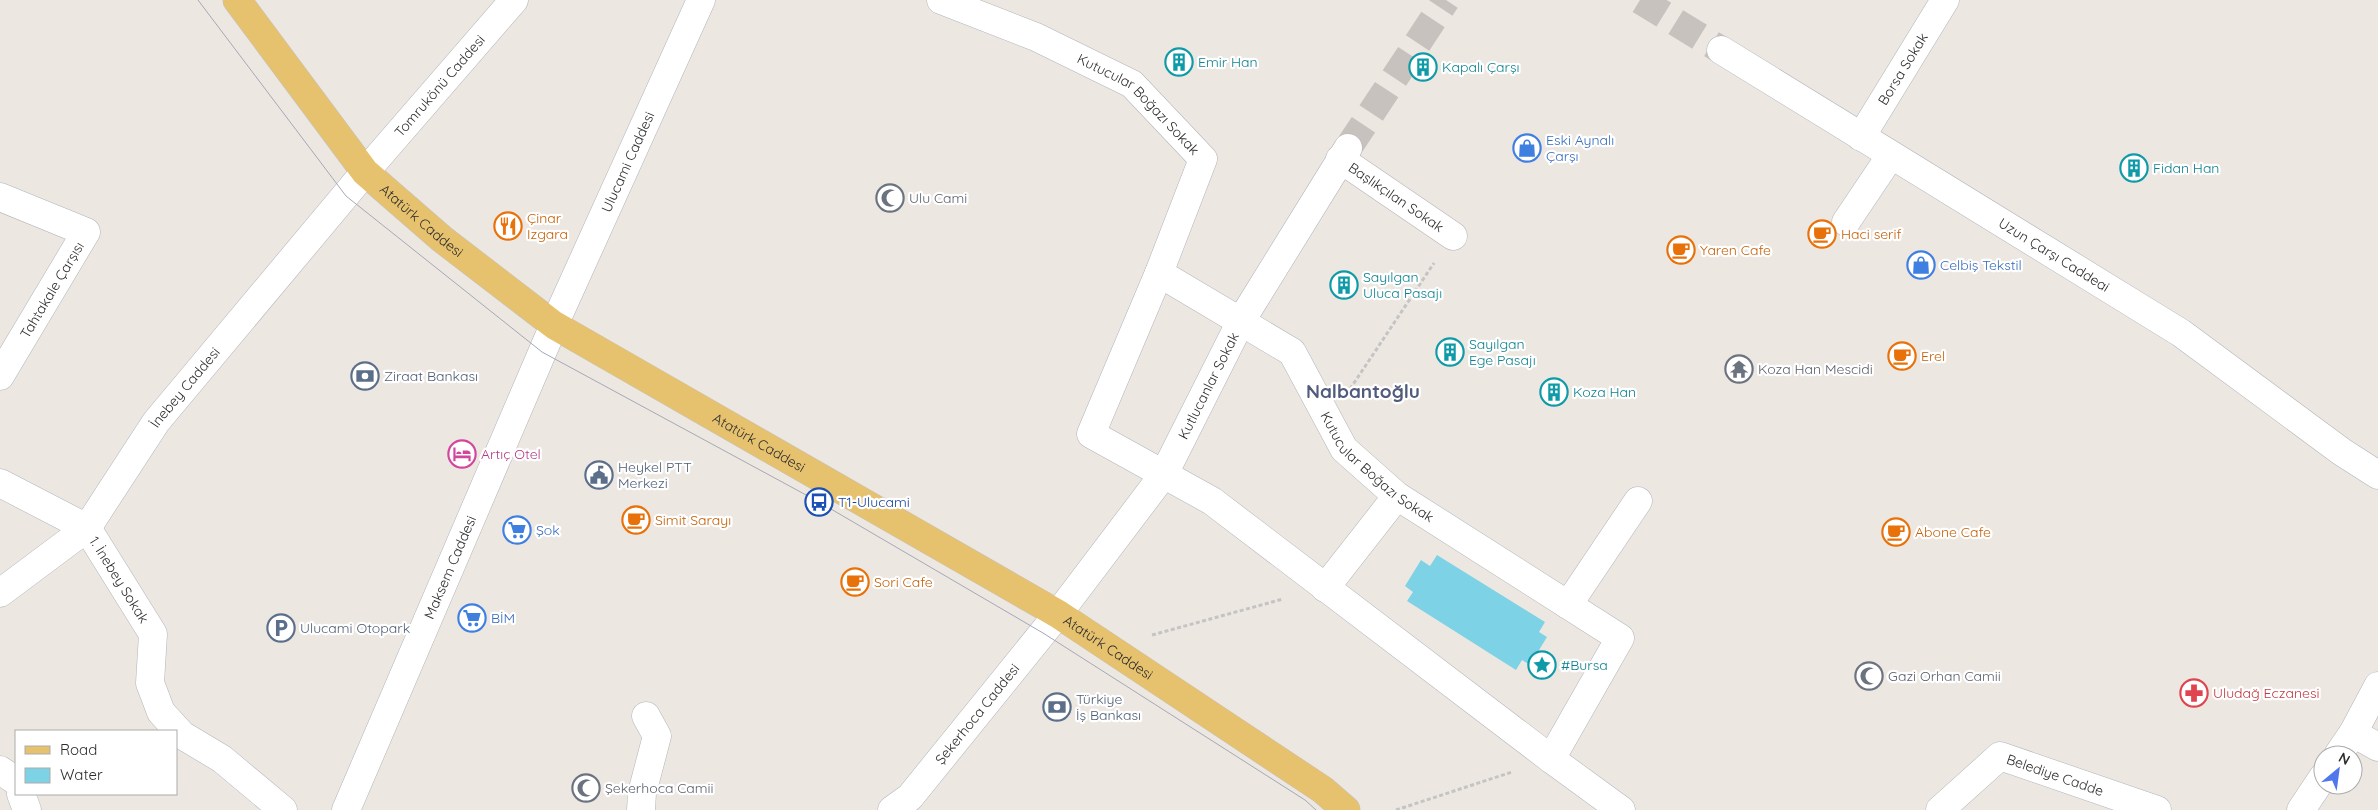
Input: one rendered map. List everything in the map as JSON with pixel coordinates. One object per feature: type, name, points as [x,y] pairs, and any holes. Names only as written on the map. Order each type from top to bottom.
[{"type":"main road","name":"Atatürk Caddesi","points":[[238,0],[365,172],[442,240],[554,325],[1058,614],[1323,790],[1346,810]]},
{"type":"street","name":"Tomrukönü Caddesi","points":[[365,172],[514,0]]},
{"type":"street","name":"Ulucami Caddesi","points":[[554,325],[701,0]]},
{"type":"street","name":"Kutucular Boğazı Sokak","points":[[942,0],[1036,37],[1132,84],[1203,159],[1159,273],[1292,352],[1344,449],[1397,496],[1620,638],[1551,759]]},
{"type":"street","name":"Borsa Sokak","points":[[1861,137],[1945,0]]},
{"type":"street","name":"Uzun Çarşı Caddeai","points":[[1721,50],[2181,333],[2342,452],[2378,475]]},
{"type":"street","name":"Başlıkçılan Sokak","points":[[1344,154],[1452,236]]},
{"type":"street","name":"Kutlucanlar Sokak","points":[[1058,614],[1164,474],[1241,321],[1344,154]]},
{"type":"street","points":[[1846,222],[1891,155]]},
{"type":"street","name":"İnebey Caddesi","points":[[0,593],[87,528],[156,422],[365,172]]},
{"type":"street","name":"Tahtakale Çarşısı","points":[[0,196],[86,232],[0,376]]},
{"type":"street","points":[[1159,273],[1091,434],[1212,501],[1551,759],[1621,810]]},
{"type":"street","name":"Maksem Caddesi","points":[[346,810],[554,325]]},
{"type":"street","points":[[0,482],[87,528]]},
{"type":"street","points":[[1325,588],[1397,496]]},
{"type":"street","points":[[1568,605],[1638,501]]},
{"type":"street","name":"1. İnebey Sokak","points":[[87,528],[153,634],[150,683],[161,712],[177,730]]},
{"type":"street","name":"Şekerhoca Caddesi","points":[[892,810],[910,797],[1058,614]]},
{"type":"street","points":[[2345,745],[2378,686]]},
{"type":"street","points":[[641,810],[642,793],[657,736],[646,716]]},
{"type":"street","name":"1. İnebey Sokak","points":[[178,731],[182,735],[222,759],[283,810]]},
{"type":"street","points":[[2353,733],[2378,747]]},
{"type":"street","name":"Belediye Cadde","points":[[1940,810],[2000,756],[2157,810]]},
{"type":"street","points":[[0,770],[15,780]]},
{"type":"street","points":[[2301,810],[2313,792]]},
{"type":"street","points":[[21,795],[26,810]]},
{"type":"path","points":[[1329,421],[1452,236]]},
{"type":"path","points":[[1108,647],[1325,588]]},
{"type":"path","points":[[1396,810],[1551,759]]},
{"type":"water","points":[[1437,555],[1545,622],[1539,632],[1547,637],[1530,665],[1522,660],[1516,670],[1407,601],[1413,592],[1405,586],[1421,560],[1430,566]]},
{"type":"tunnel","points":[[1348,148],[1446,0]]},
{"type":"tunnel","points":[[1640,0],[1721,50]]},
{"type":"tram line","points":[[198,0],[346,196],[542,352],[819,502],[1043,633],[1305,800],[1316,810]]},
{"type":"place","name":"Emir Han","points":[[1179,62]]},
{"type":"place","name":"Kapalı Çarşı","points":[[1423,67]]},
{"type":"place","name":"Eski Aynalı Çarşı","points":[[1527,148]]},
{"type":"place","name":"Fidan Han","points":[[2134,168]]},
{"type":"place","name":"Ulu Cami","points":[[890,198]]},
{"type":"place","name":"Çinar Izgara","points":[[508,226]]},
{"type":"place","name":"Haci serif","points":[[1822,234]]},
{"type":"place","name":"Yaren Cafe","points":[[1681,250]]},
{"type":"place","name":"Celbiş Tekstil","points":[[1921,265]]},
{"type":"place","name":"Sayılgan Uluca Pasajı","points":[[1344,285]]},
{"type":"place","name":"Sayılgan Ege Pasajı","points":[[1450,352]]},
{"type":"place","name":"Erel","points":[[1902,356]]},
{"type":"place","name":"Koza Han Mescidi","points":[[1739,369]]},
{"type":"place","name":"Ziraat Bankası","points":[[365,376]]},
{"type":"place","name":"Koza Han","points":[[1554,392]]},
{"type":"place","name":"Artıç Otel","points":[[462,454]]},
{"type":"place","name":"Heykel PTT Merkezi","points":[[599,475]]},
{"type":"place","name":"T1-Ulucami","points":[[819,502]]},
{"type":"place","name":"Simit Sarayı","points":[[636,520]]},
{"type":"place","name":"Şok","points":[[517,530]]},
{"type":"place","name":"Abone Cafe","points":[[1896,532]]},
{"type":"place","name":"Sori Cafe","points":[[855,582]]},
{"type":"place","name":"BİM","points":[[472,618]]},
{"type":"place","name":"Ulucami Otopark","points":[[281,628]]},
{"type":"place","name":"#Bursa","points":[[1542,665]]},
{"type":"place","name":"Gazi Orhan Camii","points":[[1869,676]]},
{"type":"place","name":"Uludağ Eczanesi","points":[[2194,693]]},
{"type":"place","name":"Türkiye İş Bankası","points":[[1057,707]]},
{"type":"place","name":"Şekerhoca Camii","points":[[586,788]]},
{"type":"district","name":"Nalbantoğlu","points":[[1363,391]]}]
